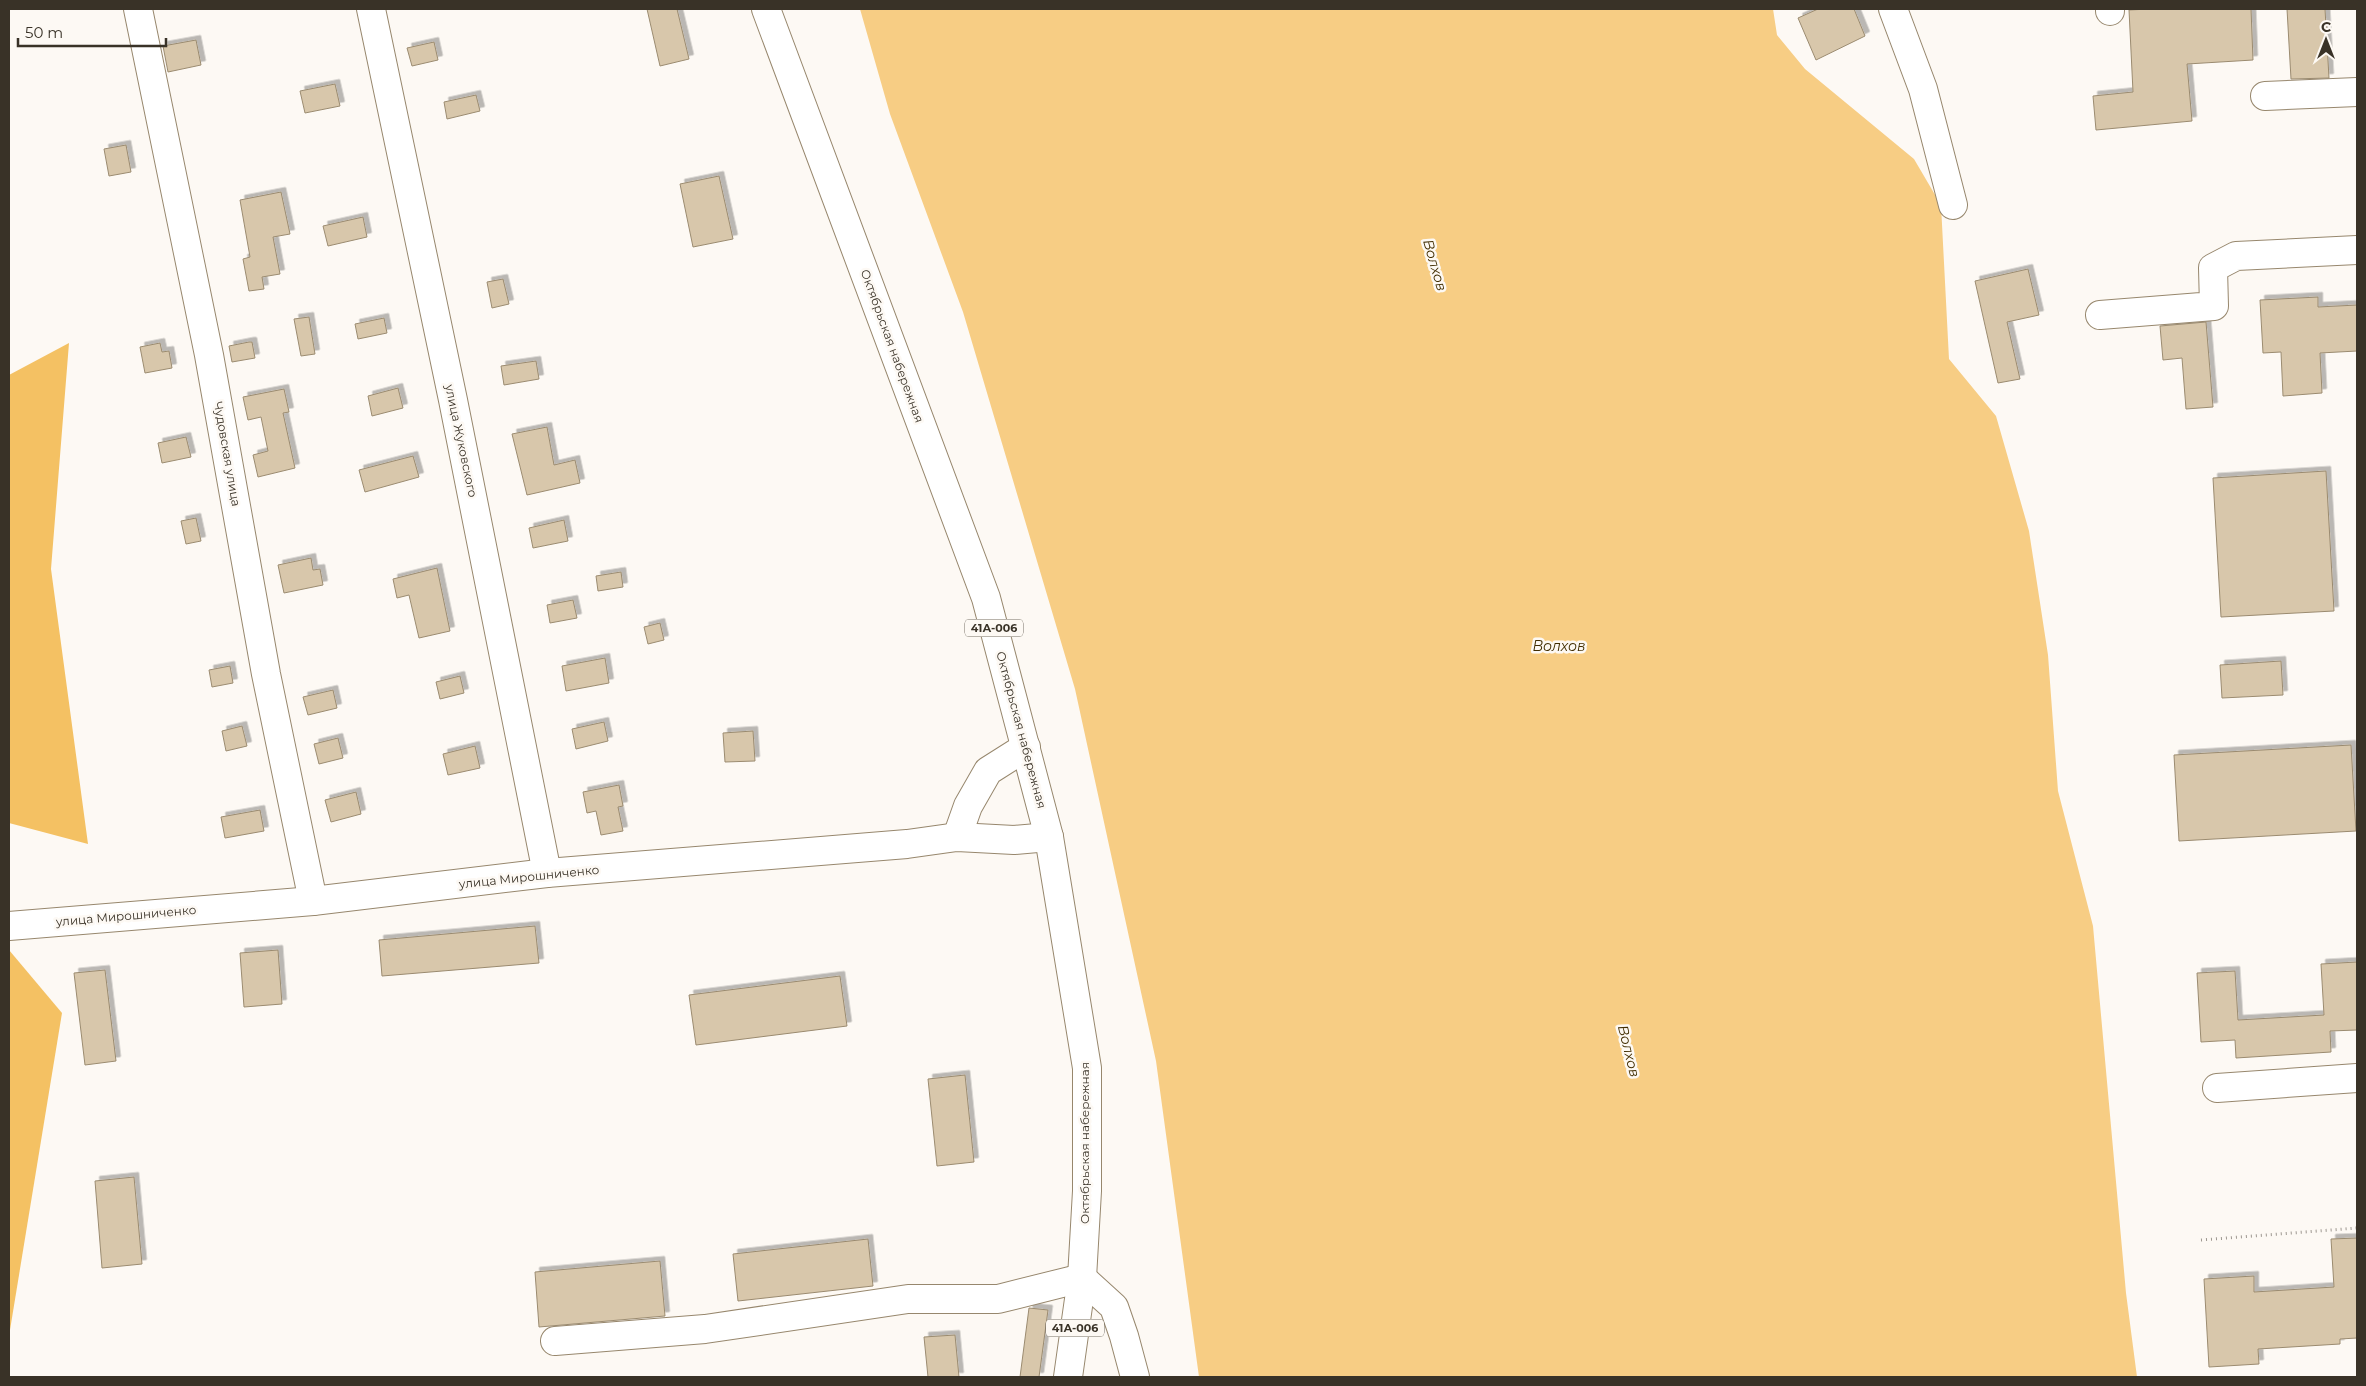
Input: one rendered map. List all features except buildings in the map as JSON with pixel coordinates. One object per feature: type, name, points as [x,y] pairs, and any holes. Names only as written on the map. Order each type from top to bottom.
[{"type":"street","name":"Чудовская улица","points":[[138,9],[209,355],[266,674],[313,901]]},
{"type":"street","name":"улица Жуковского","points":[[371,9],[455,410],[547,874]]},
{"type":"street","name":"Октябрьская набережная","points":[[766,9],[986,598],[1050,837],[1086,1068],[1087,1191],[1082,1278]]},
{"type":"street","points":[[1893,9],[1923,89],[1953,205]]},
{"type":"street","points":[[2265,96],[2357,92]]},
{"type":"street","points":[[2100,315],[2214,306],[2213,268],[2236,256],[2357,250]]},
{"type":"street","points":[[957,837],[968,806],[988,771],[1026,747]]},
{"type":"street","name":"улица Мирошниченко","points":[[9,926],[313,901],[547,874],[907,844],[957,837],[1014,840],[1050,837]]},
{"type":"street","points":[[2217,1088],[2357,1078]]},
{"type":"street","points":[[556,1341],[705,1329],[908,1299],[998,1299],[1082,1278],[1114,1307],[1135,1377]]},
{"type":"street","name":"41А-006","points":[[1068,1377],[1082,1278]]},
{"type":"path","points":[[2201,1240],[2357,1228]]},
{"type":"shaded area","points":[[69,343],[51,569],[88,844],[9,823],[9,375]]},
{"type":"shaded area","points":[[9,950],[62,1013],[9,1336]]},
{"type":"water","name":"Волхов","points":[[860,9],[1773,9],[1777,35],[1805,69],[1914,159],[1941,205],[1949,359],[1996,416],[2029,531],[2048,655],[2058,791],[2093,926],[2126,1293],[2137,1377],[1199,1377],[1156,1061],[1075,689],[963,312],[890,114]]}]
